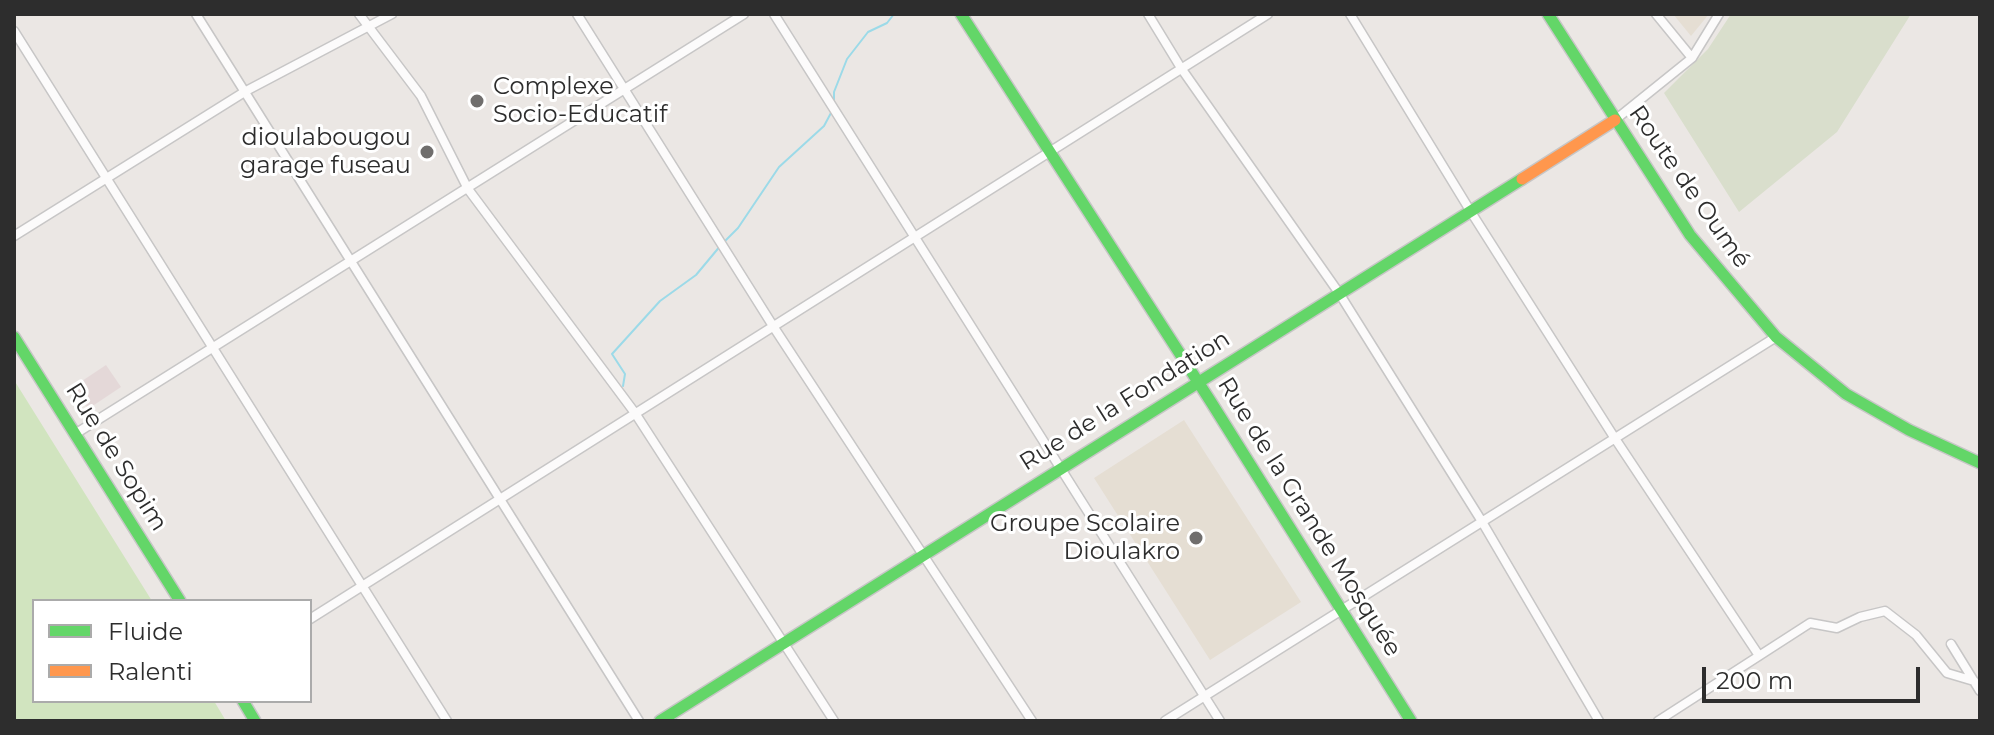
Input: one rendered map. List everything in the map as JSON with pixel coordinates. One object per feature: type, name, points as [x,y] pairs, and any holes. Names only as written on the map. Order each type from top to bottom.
[{"type":"street","points":[[196,14],[639,721]]},
{"type":"street","points":[[359,14],[421,96],[468,189],[635,413],[834,721]]},
{"type":"street","points":[[14,236],[246,91],[392,14]]},
{"type":"street","points":[[577,14],[773,326],[1032,721]]},
{"type":"street","points":[[75,434],[744,14]]},
{"type":"street","points":[[774,14],[1220,721]]},
{"type":"street","name":"Rue de la Grande Mosquée","points":[[961,14],[1198,381],[1411,721]]},
{"type":"street","points":[[1148,14],[1181,68],[1339,293],[1481,520],[1599,721]]},
{"type":"street","points":[[312,618],[1268,14]]},
{"type":"street","points":[[1350,14],[1614,437],[1758,654]]},
{"type":"street","name":"Route de Oumé","points":[[1548,14],[1690,235],[1776,337],[1846,394],[1909,430],[1980,463]]},
{"type":"street","points":[[1656,14],[1692,58]]},
{"type":"street","points":[[1615,120],[1692,58],[1719,14]]},
{"type":"street","points":[[14,31],[447,721]]},
{"type":"street","name":"Rue de la Fondation","points":[[660,721],[1615,120]]},
{"type":"street","name":"Rue de Sopim","points":[[14,337],[179,599]]},
{"type":"street","points":[[1165,721],[1776,337]]},
{"type":"street","points":[[1658,721],[1810,623],[1837,628],[1860,617],[1885,611],[1916,635],[1947,673],[1974,681]]},
{"type":"street","points":[[1951,644],[1980,691]]},
{"type":"street","points":[[244,703],[255,721]]},
{"type":"shaded area","points":[[1673,14],[1709,14],[1691,36]]},
{"type":"shaded area","points":[[106,365],[121,387],[88,409],[73,387]]},
{"type":"shaded area","name":"Groupe Scolaire Dioulakro","points":[[1184,420],[1301,602],[1210,660],[1094,478]]},
{"type":"green space","points":[[1731,14],[1911,14],[1837,132],[1739,212],[1664,93],[1708,49]]},
{"type":"green space","points":[[14,380],[151,599],[32,599],[32,703],[215,703],[226,721],[14,721]]},
{"type":"waterway","points":[[834,101],[834,92],[847,59],[868,32],[887,23],[894,14]]},
{"type":"waterway","points":[[725,241],[738,228],[779,167],[824,126],[832,111]]},
{"type":"waterway","points":[[623,386],[625,374],[612,354],[660,301],[696,275],[721,245]]},
{"type":"traffic: fast","points":[[961,14],[1211,402],[1411,721]]},
{"type":"traffic: fast","points":[[1548,14],[1690,235],[1776,337],[1846,394],[1909,430],[1980,463]]},
{"type":"traffic: fast","points":[[660,721],[1522,179]]},
{"type":"traffic: fast","points":[[14,337],[179,599]]},
{"type":"traffic: fast","points":[[244,703],[255,721]]},
{"type":"traffic: slow","points":[[1522,179],[1615,120]]},
{"type":"place","name":"Complexe Socio-Educatif","points":[[477,101]]},
{"type":"place","name":"dioulabougou garage fuseau","points":[[427,152]]},
{"type":"place","name":"Groupe Scolaire Dioulakro","points":[[1196,538]]}]
